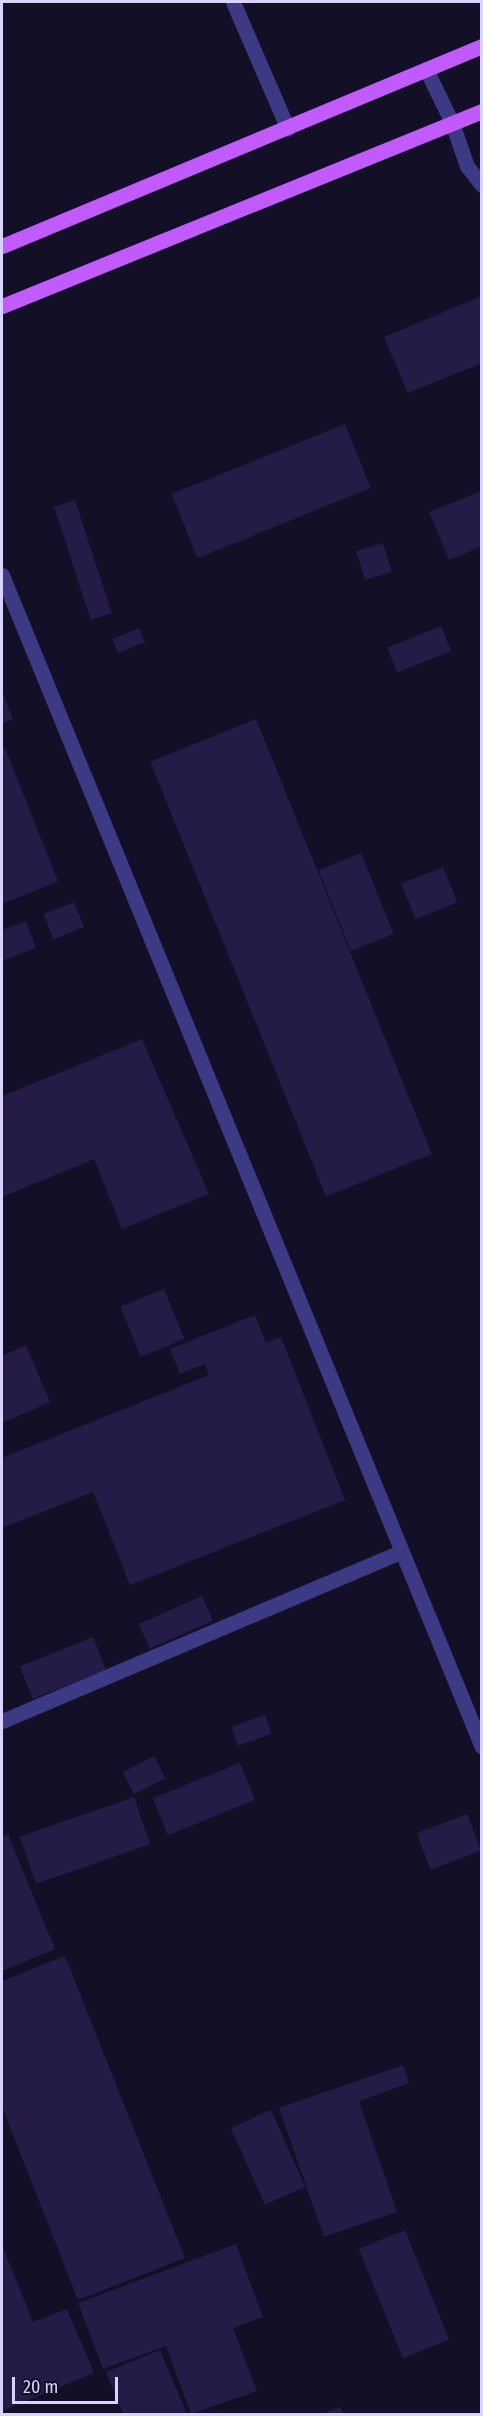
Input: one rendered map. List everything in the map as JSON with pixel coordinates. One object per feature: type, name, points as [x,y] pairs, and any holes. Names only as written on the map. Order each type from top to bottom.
[{"type":"main road","points":[[2,246],[288,129],[482,46]]},
{"type":"main road","points":[[2,306],[482,111]]},
{"type":"lane","points":[[233,2],[288,129]]},
{"type":"lane","points":[[426,69],[452,123],[467,166],[482,185]]},
{"type":"lane","points":[[2,576],[482,1747]]},
{"type":"lane","points":[[2,1721],[401,1552]]},
{"type":"building","points":[[482,296],[482,363],[408,393],[384,337]]},
{"type":"building","points":[[345,424],[371,488],[197,558],[172,494]]},
{"type":"building","points":[[482,491],[482,546],[449,560],[429,512]]},
{"type":"building","points":[[75,500],[112,613],[91,620],[54,507]]},
{"type":"building","points":[[383,543],[392,572],[365,580],[356,551]]},
{"type":"building","points":[[441,626],[451,651],[397,673],[387,648]]},
{"type":"building","points":[[139,628],[145,642],[118,653],[112,639]]},
{"type":"building","points":[[2,691],[13,719],[2,724]]},
{"type":"building","points":[[256,719],[432,1154],[326,1197],[150,762]]},
{"type":"building","points":[[5,748],[58,881],[2,904],[2,750]]},
{"type":"building","points":[[361,853],[394,934],[351,951],[318,870]]},
{"type":"building","points":[[443,867],[457,902],[416,919],[401,884]]},
{"type":"building","points":[[74,902],[84,927],[54,939],[43,914]]},
{"type":"building","points":[[26,921],[36,948],[2,961],[2,930]]},
{"type":"building","points":[[142,1039],[209,1194],[122,1229],[94,1159],[2,1197],[2,1096]]},
{"type":"building","points":[[164,1289],[184,1339],[141,1357],[120,1307]]},
{"type":"building","points":[[255,1315],[266,1343],[281,1337],[345,1500],[130,1585],[93,1492],[2,1528],[2,1458],[209,1375],[205,1364],[180,1374],[170,1349]]},
{"type":"building","points":[[26,1345],[50,1402],[2,1423],[2,1356]]},
{"type":"building","points":[[202,1596],[213,1621],[150,1649],[139,1624]]},
{"type":"building","points":[[93,1637],[106,1669],[33,1699],[20,1667]]},
{"type":"building","points":[[265,1715],[272,1734],[238,1746],[231,1727]]},
{"type":"building","points":[[154,1756],[165,1778],[134,1794],[123,1772]]},
{"type":"building","points":[[240,1763],[255,1800],[168,1835],[153,1798]]},
{"type":"building","points":[[134,1797],[150,1844],[36,1884],[20,1836]]},
{"type":"building","points":[[467,1814],[481,1850],[431,1870],[417,1833]]},
{"type":"building","points":[[8,1834],[55,1949],[2,1971],[2,1836]]},
{"type":"building","points":[[65,1956],[185,2258],[78,2300],[2,2107],[2,1981]]},
{"type":"building","points":[[403,2065],[409,2083],[359,2101],[397,2212],[324,2237],[279,2108]]},
{"type":"building","points":[[271,2110],[305,2187],[265,2205],[231,2128]]},
{"type":"building","points":[[405,2230],[449,2339],[403,2358],[359,2249]]},
{"type":"building","points":[[236,2244],[263,2317],[233,2328],[257,2391],[191,2414],[166,2346],[103,2369],[78,2303]]},
{"type":"building","points":[[2,2245],[33,2322],[67,2309],[94,2373],[2,2411]]},
{"type":"building","points":[[160,2350],[187,2414],[123,2414],[106,2372]]},
{"type":"building","points":[[340,2407],[343,2414],[322,2414]]}]
